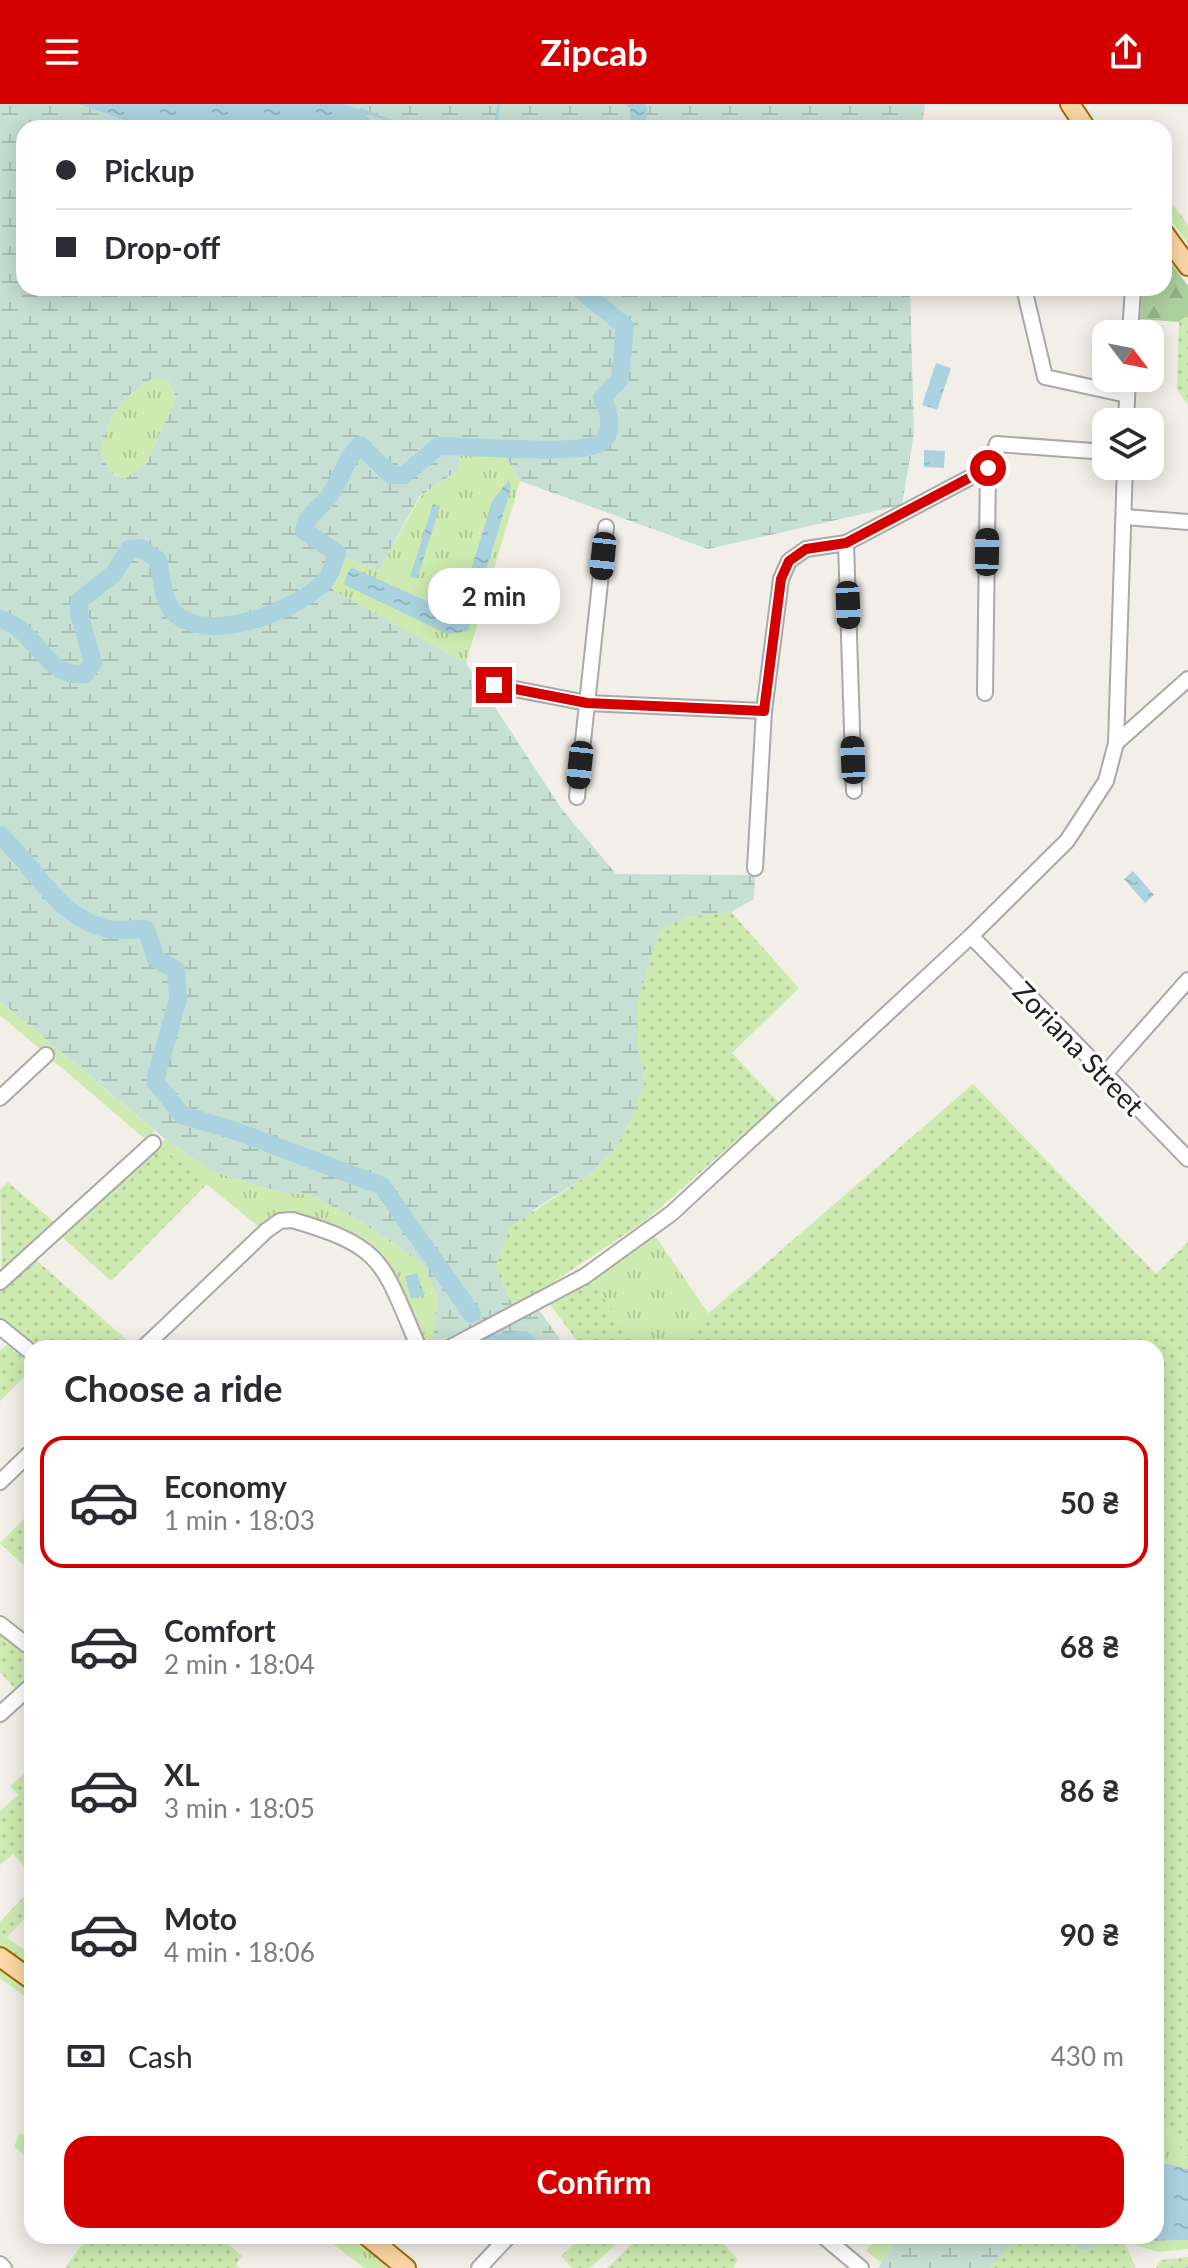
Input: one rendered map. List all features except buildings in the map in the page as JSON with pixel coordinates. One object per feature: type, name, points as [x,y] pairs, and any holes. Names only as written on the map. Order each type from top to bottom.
[{"type":"main road","points":[[1172,244],[1188,266]]},
{"type":"main road","points":[[0,1957],[24,1974]]},
{"type":"main road","points":[[377,2244],[406,2268]]},
{"type":"street","points":[[1026,296],[1045,377],[1127,395]]},
{"type":"street","points":[[1131,320],[1132,296]]},
{"type":"street","points":[[1127,392],[1127,408]]},
{"type":"street","points":[[985,693],[988,468],[997,444],[1092,451]]},
{"type":"street","points":[[755,868],[764,711],[781,579],[789,561],[806,549],[846,543],[988,468]]},
{"type":"street","points":[[464,1340],[585,1276],[672,1213],[971,936],[1067,841],[1106,781],[1116,743],[1125,480]]},
{"type":"street","points":[[1125,517],[1188,522]]},
{"type":"street","points":[[577,797],[606,527]]},
{"type":"street","points":[[846,543],[854,791]]},
{"type":"street","points":[[1116,743],[1188,679]]},
{"type":"street","points":[[494,685],[587,703],[764,711]]},
{"type":"street","name":"Zoriana Street","points":[[971,936],[1103,1076],[1188,1159]]},
{"type":"street","points":[[1103,1076],[1188,980]]},
{"type":"street","points":[[0,1098],[46,1055]]},
{"type":"street","points":[[0,1282],[153,1143]]},
{"type":"street","points":[[151,1340],[266,1231],[280,1221],[292,1220],[358,1243],[384,1266],[416,1340]]},
{"type":"street","points":[[0,1327],[24,1346]]},
{"type":"street","points":[[0,1482],[24,1459]]},
{"type":"street","points":[[0,1624],[24,1643]]},
{"type":"street","points":[[0,1714],[24,1692]]},
{"type":"street","points":[[479,2268],[502,2244]]},
{"type":"street","points":[[832,2244],[861,2268]]},
{"type":"green space","points":[[0,104],[78,104],[123,120],[16,120],[16,296],[910,296],[914,433],[902,505],[708,549],[520,481],[505,455],[460,456],[458,470],[419,497],[379,570],[346,558],[333,581],[333,590],[466,663],[561,808],[616,874],[755,875],[754,899],[731,912],[687,917],[637,1041],[645,1080],[631,1121],[614,1150],[593,1172],[533,1210],[514,1308],[443,1340],[433,1340],[438,1298],[423,1264],[357,1219],[311,1195],[280,1192],[213,1172],[165,1139],[0,1001]],"holes":[[[151,379],[168,380],[176,398],[146,464],[125,479],[112,474],[101,456],[110,420],[122,403]]]},
{"type":"green space","points":[[344,104],[624,104],[630,109],[630,120],[372,120],[361,110]]},
{"type":"green space","points":[[645,104],[925,104],[923,120],[646,120],[648,109]]},
{"type":"green space","points":[[1172,204],[1188,225],[1188,243],[1172,222]]},
{"type":"green space","points":[[1172,264],[1188,286],[1188,315],[1179,322],[1140,319],[1141,296],[1172,296]]},
{"type":"green space","points":[[1188,315],[1188,405],[1177,390],[1179,322]]},
{"type":"green space","points":[[151,379],[168,380],[176,398],[146,464],[125,479],[112,474],[101,456],[103,442],[110,420],[122,403]]},
{"type":"green space","points":[[505,455],[520,481],[466,663],[333,590],[333,581],[346,558],[379,570],[420,497],[458,470],[460,456]]},
{"type":"green space","points":[[731,912],[799,988],[732,1053],[779,1103],[645,1221],[514,1308],[495,1267],[510,1227],[593,1172],[614,1150],[631,1121],[645,1080],[637,1041],[638,1000],[659,931],[687,917]]},
{"type":"green space","points":[[0,1001],[155,1131],[146,1140],[0,1015]]},
{"type":"green space","points":[[973,1084],[1156,1274],[1188,1242],[1188,2157],[1164,2129],[1164,1340],[678,1340]]},
{"type":"green space","points":[[165,1139],[213,1172],[280,1192],[311,1195],[357,1219],[423,1264],[438,1298],[433,1340],[421,1340],[389,1263],[362,1239],[332,1225],[292,1215],[260,1228],[159,1145]]},
{"type":"green space","points":[[159,1145],[207,1184],[111,1281],[60,1235]]},
{"type":"green space","points":[[8,1182],[55,1223],[2,1271],[0,1190]]},
{"type":"green space","points":[[655,1236],[709,1314],[679,1340],[634,1340],[590,1279]]},
{"type":"green space","points":[[34,1258],[127,1340],[24,1340],[0,1320],[0,1290]]},
{"type":"green space","points":[[590,1279],[634,1340],[576,1340],[550,1304]]},
{"type":"green space","points":[[539,1310],[560,1340],[481,1340]]},
{"type":"green space","points":[[7,1345],[24,1358],[24,1377],[0,1401],[0,1351]]},
{"type":"green space","points":[[24,1519],[24,1566],[0,1543]]},
{"type":"green space","points":[[0,1634],[17,1646],[24,1656],[24,1684],[17,1691],[0,1672]]},
{"type":"green space","points":[[24,1774],[24,1866],[13,1854],[0,1865],[0,1811],[18,1795],[10,1786]]},
{"type":"green space","points":[[24,1896],[24,1919],[7,1937],[0,1932],[0,1922]]},
{"type":"green space","points":[[0,1932],[24,1950],[24,1967],[0,1950]]},
{"type":"green space","points":[[0,1964],[24,1981],[24,1996],[0,1978]]},
{"type":"green space","points":[[1164,2129],[1188,2157],[1188,2169],[1164,2163]]},
{"type":"green space","points":[[20,2133],[24,2135],[24,2155],[14,2146]]},
{"type":"green space","points":[[1188,2240],[1188,2249],[1158,2252],[1133,2244]]},
{"type":"green space","points":[[82,2244],[228,2244],[242,2256],[236,2265],[239,2268],[65,2268]]},
{"type":"green space","points":[[333,2244],[367,2244],[395,2268],[364,2268]]},
{"type":"green space","points":[[574,2244],[616,2244],[590,2268],[572,2268],[561,2256]]},
{"type":"green space","points":[[723,2244],[738,2259],[733,2268],[607,2268],[631,2245]]},
{"type":"green space","points":[[872,2244],[894,2244],[882,2263],[866,2251]]},
{"type":"green space","points":[[894,2244],[1014,2244],[989,2268],[878,2268]]},
{"type":"green space","points":[[1013,2244],[1076,2244],[1079,2251],[1106,2244],[1123,2244],[1132,2268],[989,2268]]},
{"type":"green space","points":[[1076,2244],[1106,2244],[1079,2251]]},
{"type":"green space","points":[[1124,2244],[1136,2268],[1132,2268]]},
{"type":"green space","points":[[1188,2257],[1188,2268],[1156,2268],[1161,2260]]},
{"type":"water","points":[[78,104],[344,104],[361,110],[372,120],[123,120]]},
{"type":"water","points":[[624,104],[645,104],[648,109],[646,120],[630,120],[630,109]]},
{"type":"water","points":[[936,363],[951,368],[937,410],[922,405]]},
{"type":"water","points":[[924,450],[945,451],[944,468],[924,467]]},
{"type":"water","points":[[509,480],[511,488],[468,631],[447,634],[343,584],[351,567],[451,612],[459,610],[492,501]]},
{"type":"water","points":[[433,504],[440,506],[417,579],[410,577]]},
{"type":"water","points":[[1133,871],[1154,895],[1145,903],[1124,879]]},
{"type":"water","points":[[417,1273],[424,1295],[411,1299],[405,1277]]},
{"type":"water","points":[[1164,2163],[1188,2169],[1188,2240],[1164,2241]]},
{"type":"waterway","points":[[496,120],[499,104]]},
{"type":"waterway","points":[[361,110],[389,120]]},
{"type":"waterway","points":[[0,619],[13,624],[60,669],[85,674],[93,663],[79,613],[79,601],[113,574],[129,549],[141,548],[158,560],[170,607],[188,622],[207,626],[251,620],[273,613],[312,592],[331,572],[337,553],[304,531],[305,525],[330,495],[350,457],[360,445],[391,475],[404,475],[439,446],[548,450],[600,443],[609,428],[602,398],[620,379],[625,326],[588,296]]},
{"type":"waterway","points":[[0,835],[48,890],[75,914],[108,929],[146,929],[156,959],[176,970],[178,999],[155,1081],[182,1115],[236,1131],[382,1186],[472,1314]]},
{"type":"route","points":[[494,685],[587,703],[764,711],[781,579],[789,561],[806,549],[846,543],[988,468]]}]
